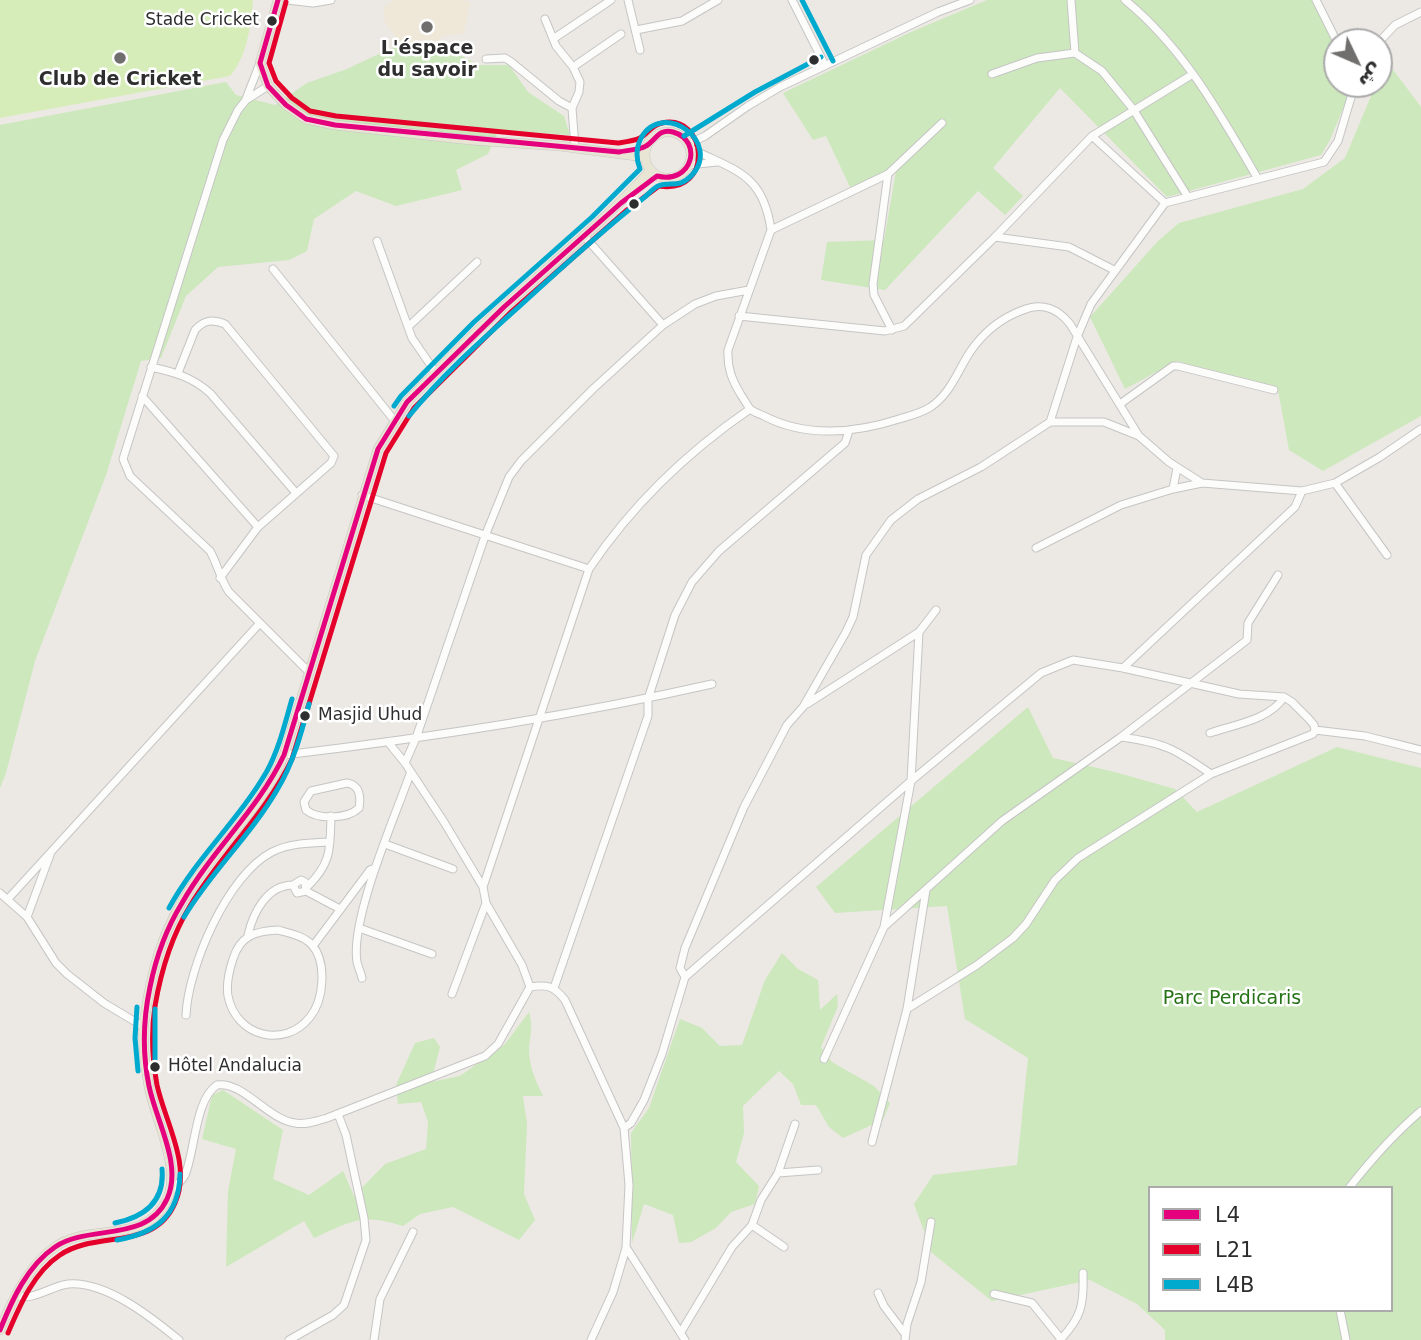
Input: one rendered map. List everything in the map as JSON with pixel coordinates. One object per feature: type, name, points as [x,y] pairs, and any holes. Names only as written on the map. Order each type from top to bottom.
[{"type":"main road","points":[[278,0],[260,63],[268,86],[286,105],[306,119],[335,125],[471,140],[575,147],[644,157]]},
{"type":"main road","points":[[669,131],[677,133],[689,146],[688,165],[678,176],[664,178],[653,173],[644,157],[646,146],[654,135],[669,131]]},
{"type":"main road","points":[[619,152],[646,146]]},
{"type":"main road","points":[[0,1330],[16,1295],[44,1256],[53,1248],[82,1235],[121,1231],[144,1225],[159,1212],[170,1192],[169,1164],[149,1086],[144,1027],[150,979],[158,951],[194,883],[274,780],[284,755],[362,495],[378,449],[394,420],[407,402],[504,307],[585,237],[653,173]]},
{"type":"street","points":[[287,0],[303,3],[331,0]]},
{"type":"street","points":[[553,39],[611,0]]},
{"type":"street","points":[[628,0],[640,50]]},
{"type":"street","points":[[636,30],[682,21],[718,0]]},
{"type":"street","points":[[970,0],[938,12],[780,87],[689,146],[747,176],[759,192],[771,230],[728,350],[727,363],[731,378],[750,409],[778,424],[849,431],[879,425],[928,408],[949,388],[984,333],[1022,310],[1051,308],[1062,314],[1139,436]]},
{"type":"street","points":[[1071,0],[1075,53]]},
{"type":"street","points":[[1125,0],[1158,29],[1193,74],[1221,114],[1258,179]]},
{"type":"street","points":[[1316,0],[1330,28]]},
{"type":"street","points":[[795,2],[825,65]]},
{"type":"street","points":[[1392,28],[1421,12]]},
{"type":"street","points":[[545,19],[553,39],[580,82],[572,108],[575,147]]},
{"type":"street","points":[[573,67],[621,34]]},
{"type":"street","points":[[992,74],[1037,58],[1075,53],[1102,71],[1133,109],[1188,197]]},
{"type":"street","points":[[486,59],[505,58],[559,101],[572,108]]},
{"type":"street","points":[[260,63],[246,100],[223,140],[124,454],[126,470],[141,487],[202,542],[215,561],[220,578],[229,592],[309,672]]},
{"type":"street","points":[[739,316],[885,331],[910,323],[1092,136],[1193,74]]},
{"type":"street","points":[[246,100],[268,86]]},
{"type":"street","points":[[1050,422],[1077,337],[1091,304],[1165,203],[1324,162],[1338,141],[1351,98]]},
{"type":"street","points":[[771,230],[888,174],[942,123]]},
{"type":"street","points":[[1092,136],[1165,203]]},
{"type":"street","points":[[688,165],[718,162]]},
{"type":"street","points":[[888,174],[873,284],[874,295],[892,330]]},
{"type":"street","points":[[585,237],[663,325]]},
{"type":"street","points":[[995,237],[1069,247],[1114,270]]},
{"type":"street","points":[[377,242],[412,338],[436,373]]},
{"type":"street","points":[[408,327],[477,262]]},
{"type":"street","points":[[273,269],[394,420]]},
{"type":"street","points":[[405,764],[485,536],[509,477],[521,461],[594,388],[663,325],[695,304],[716,296],[749,290]]},
{"type":"street","points":[[178,373],[199,325],[211,320],[225,324],[333,454],[331,463],[258,527],[220,578]]},
{"type":"street","points":[[1120,404],[1173,366],[1274,390]]},
{"type":"street","points":[[151,367],[178,373],[197,382],[210,393],[296,493]]},
{"type":"street","points":[[142,396],[258,527]]},
{"type":"street","points":[[483,887],[589,569],[613,534],[662,480],[714,434],[750,409]]},
{"type":"street","points":[[685,977],[680,968],[684,948],[744,807],[787,726],[803,707],[853,617],[866,555],[891,520],[918,499],[981,467],[1050,422],[1104,422],[1139,436],[1177,468],[1202,483]]},
{"type":"street","points":[[1036,548],[1121,505],[1173,489],[1202,483],[1302,491],[1335,483],[1421,429]]},
{"type":"street","points":[[554,988],[648,716],[648,699],[675,615],[692,582],[719,551],[845,443],[849,431]]},
{"type":"street","points":[[1173,489],[1177,468]]},
{"type":"street","points":[[1335,483],[1387,555]]},
{"type":"street","points":[[1123,668],[1295,507],[1302,491]]},
{"type":"street","points":[[362,495],[589,569]]},
{"type":"street","points":[[884,927],[1002,821],[1121,737],[1247,640],[1248,623],[1278,575]]},
{"type":"street","points":[[803,707],[919,632],[936,610]]},
{"type":"street","points":[[8,899],[260,623]]},
{"type":"street","points":[[824,1059],[884,927],[911,781],[919,632]]},
{"type":"street","points":[[624,1128],[631,1122],[644,1100],[662,1054],[685,977],[911,781],[1041,673],[1073,660],[1123,668],[1239,694],[1283,697],[1308,718],[1315,730]]},
{"type":"street","points":[[284,755],[388,743],[540,718],[648,699],[712,684]]},
{"type":"street","points":[[1210,733],[1267,713],[1277,707],[1283,697]]},
{"type":"street","points":[[1315,730],[1365,736],[1421,750]]},
{"type":"street","points":[[907,1009],[977,965],[1013,938],[1026,924],[1055,880],[1078,858],[1211,774],[1313,734],[1315,730]]},
{"type":"street","points":[[1121,737],[1157,742],[1170,747],[1211,774]]},
{"type":"street","points":[[170,1192],[186,1172],[192,1138],[209,1091],[217,1085],[231,1086],[268,1112],[294,1123],[316,1122],[485,1056],[498,1044],[530,987],[522,965],[486,903],[483,887],[444,822],[388,743]]},
{"type":"street","points":[[362,978],[357,962],[359,928],[376,867],[410,774]]},
{"type":"street","points":[[352,784],[360,795],[359,808],[352,814],[331,816],[319,817],[310,813],[305,806],[305,797],[317,789],[352,784]]},
{"type":"street","points":[[306,889],[324,869],[328,858],[331,816]]},
{"type":"street","points":[[186,1015],[191,978],[217,916],[238,883],[256,863],[276,850],[300,844],[330,842]]},
{"type":"street","points":[[385,844],[453,869]]},
{"type":"street","points":[[27,917],[52,851]]},
{"type":"street","points":[[313,946],[370,870],[376,867]]},
{"type":"street","points":[[248,935],[278,930],[313,946],[322,981],[314,1012],[300,1027],[291,1032],[272,1036],[244,1025],[237,1017],[228,996],[229,970],[236,949],[248,935],[255,914],[269,895],[284,885],[293,885],[301,880],[305,882],[306,889]]},
{"type":"street","points":[[306,889],[340,909]]},
{"type":"street","points":[[872,1142],[907,1009],[927,889]]},
{"type":"street","points":[[0,892],[27,917],[56,963],[67,974],[104,1003],[144,1027]]},
{"type":"street","points":[[452,994],[486,903]]},
{"type":"street","points":[[359,928],[432,954]]},
{"type":"street","points":[[530,987],[542,985],[554,988],[565,1000],[624,1128],[628,1185],[626,1247],[613,1292],[591,1340]]},
{"type":"street","points":[[1350,1186],[1363,1168],[1421,1111]]},
{"type":"street","points":[[289,1340],[333,1315],[344,1305],[366,1240],[364,1218],[346,1135],[338,1114]]},
{"type":"street","points":[[681,1332],[732,1247],[752,1225],[761,1200],[778,1173],[795,1124]]},
{"type":"street","points":[[778,1173],[818,1170]]},
{"type":"street","points":[[905,1337],[921,1282],[931,1222]]},
{"type":"street","points":[[752,1225],[783,1247]]},
{"type":"street","points":[[374,1340],[380,1299],[413,1232]]},
{"type":"street","points":[[626,1247],[685,1340]]},
{"type":"street","points":[[995,1294],[1032,1303],[1061,1339],[1076,1321],[1082,1307],[1083,1273]]},
{"type":"street","points":[[16,1295],[29,1297],[69,1284],[90,1286],[146,1314],[179,1340]]},
{"type":"street","points":[[878,1293],[905,1337]]},
{"type":"street","points":[[1340,1312],[1346,1340]]},
{"type":"shaded area","name":"L'éspace du savoir","points":[[394,0],[470,2],[464,34],[442,36],[437,48],[401,44],[383,20],[383,8]]},
{"type":"green space","name":"Club de Cricket","points":[[0,0],[253,0],[244,50],[230,76],[0,118]]},
{"type":"green space","points":[[987,0],[1313,0],[1326,28],[1323,28],[1323,98],[1347,98],[1321,155],[1167,197],[1060,88],[993,168],[1023,196],[1005,215],[978,191],[885,290],[821,280],[827,242],[884,240],[896,171],[850,187],[826,136],[813,140],[783,93],[911,32]]},
{"type":"green space","points":[[402,43],[460,55],[478,65],[509,65],[528,92],[564,116],[570,135],[499,130],[488,154],[456,170],[462,190],[396,206],[356,191],[314,219],[307,251],[289,260],[218,267],[186,296],[161,358],[141,361],[106,475],[35,661],[0,788],[0,125],[226,82],[236,95],[275,105],[307,83],[347,69]]},
{"type":"green space","points":[[1393,70],[1421,107],[1421,416],[1323,471],[1289,450],[1278,390],[1177,361],[1125,389],[1090,317],[1158,241],[1179,223],[1303,189],[1345,158],[1370,98],[1393,98]]},
{"type":"green space","name":"Parc Perdicaris","points":[[1028,707],[1053,758],[1175,789],[1197,812],[1337,747],[1421,768],[1421,1340],[1165,1340],[1165,1330],[1137,1304],[1090,1280],[992,1301],[932,1253],[914,1204],[933,1175],[1017,1165],[1028,1058],[965,1019],[947,906],[835,913],[816,887]]},
{"type":"green space","points":[[782,953],[798,969],[818,980],[820,1010],[837,994],[838,1006],[821,1047],[832,1062],[874,1086],[890,1103],[883,1120],[843,1138],[829,1127],[816,1105],[801,1105],[793,1084],[779,1071],[743,1106],[744,1133],[736,1162],[759,1186],[755,1204],[731,1212],[716,1228],[691,1242],[679,1243],[673,1215],[644,1204],[632,1243],[631,1133],[649,1108],[680,1019],[702,1028],[720,1046],[742,1045],[765,980]]},
{"type":"green space","points":[[529,1012],[530,1058],[543,1096],[523,1096],[527,1124],[524,1194],[535,1220],[519,1240],[453,1207],[420,1214],[403,1226],[376,1220],[357,1221],[314,1238],[304,1221],[226,1267],[228,1191],[236,1149],[202,1139],[212,1095],[223,1090],[283,1130],[273,1179],[309,1195],[343,1171],[354,1196],[385,1164],[426,1149],[428,1122],[421,1102],[398,1104],[396,1085],[415,1043],[434,1038],[440,1047],[431,1082],[460,1076],[505,1044]]},
{"type":"transit line","name":"L4","points":[[0,1330],[28,1274],[55,1247],[69,1240],[146,1222],[158,1213],[167,1199],[171,1186],[170,1158],[152,1100],[144,1048],[146,1012],[155,965],[166,933],[182,903],[261,794],[284,755],[378,449],[407,402],[504,307],[621,203],[657,176],[679,174],[690,161],[691,152],[683,137],[668,131],[643,147],[619,152],[335,125],[306,119],[286,105],[268,86],[260,63],[278,0]]},
{"type":"transit line","name":"L4B","points":[[802,0],[833,61]]},
{"type":"transit line","name":"L21","points":[[8,1333],[35,1280],[51,1262],[74,1248],[139,1234],[153,1228],[166,1218],[175,1203],[179,1189],[179,1159],[157,1085],[153,1045],[155,1006],[164,967],[177,930],[190,906],[269,798],[292,759],[386,453],[414,408],[510,313],[627,210],[659,186],[677,185],[689,179],[696,167],[696,141],[688,130],[677,123],[658,124],[640,138],[618,143],[336,116],[310,111],[292,98],[276,81],[269,63],[286,2]]},
{"type":"transit line","name":"L4B","points":[[684,136],[755,92],[821,57]]},
{"type":"transit line","name":"L4B","points":[[394,406],[474,322],[592,217],[640,169],[638,146],[651,127],[662,123],[675,124],[686,130],[695,139],[700,150],[699,162],[692,175],[679,183],[656,187],[598,235],[463,358],[409,416]]},
{"type":"transit line","name":"L4B","points":[[169,908],[192,872],[244,806],[267,771],[292,699]]},
{"type":"transit line","name":"L4B","points":[[184,917],[206,884],[267,807],[283,780],[300,738],[309,704]]},
{"type":"transit line","name":"L4B","points":[[137,1007],[135,1038],[138,1071]]},
{"type":"transit line","name":"L4B","points":[[155,1009],[155,1069]]},
{"type":"transit line","name":"L4B","points":[[115,1223],[135,1217],[151,1206],[160,1191],[162,1169]]},
{"type":"transit line","name":"L4B","points":[[117,1240],[143,1233],[163,1220],[175,1201],[180,1174]]},
{"type":"place","name":"Stade Cricket","points":[[272,21]]},
{"type":"place","name":"L'éspace du savoir","points":[[427,27]]},
{"type":"place","name":"Club de Cricket","points":[[120,58]]},
{"type":"place","name":"Masjid Uhud","points":[[305,716]]},
{"type":"place","name":"Hôtel Andalucia","points":[[155,1067]]}]
